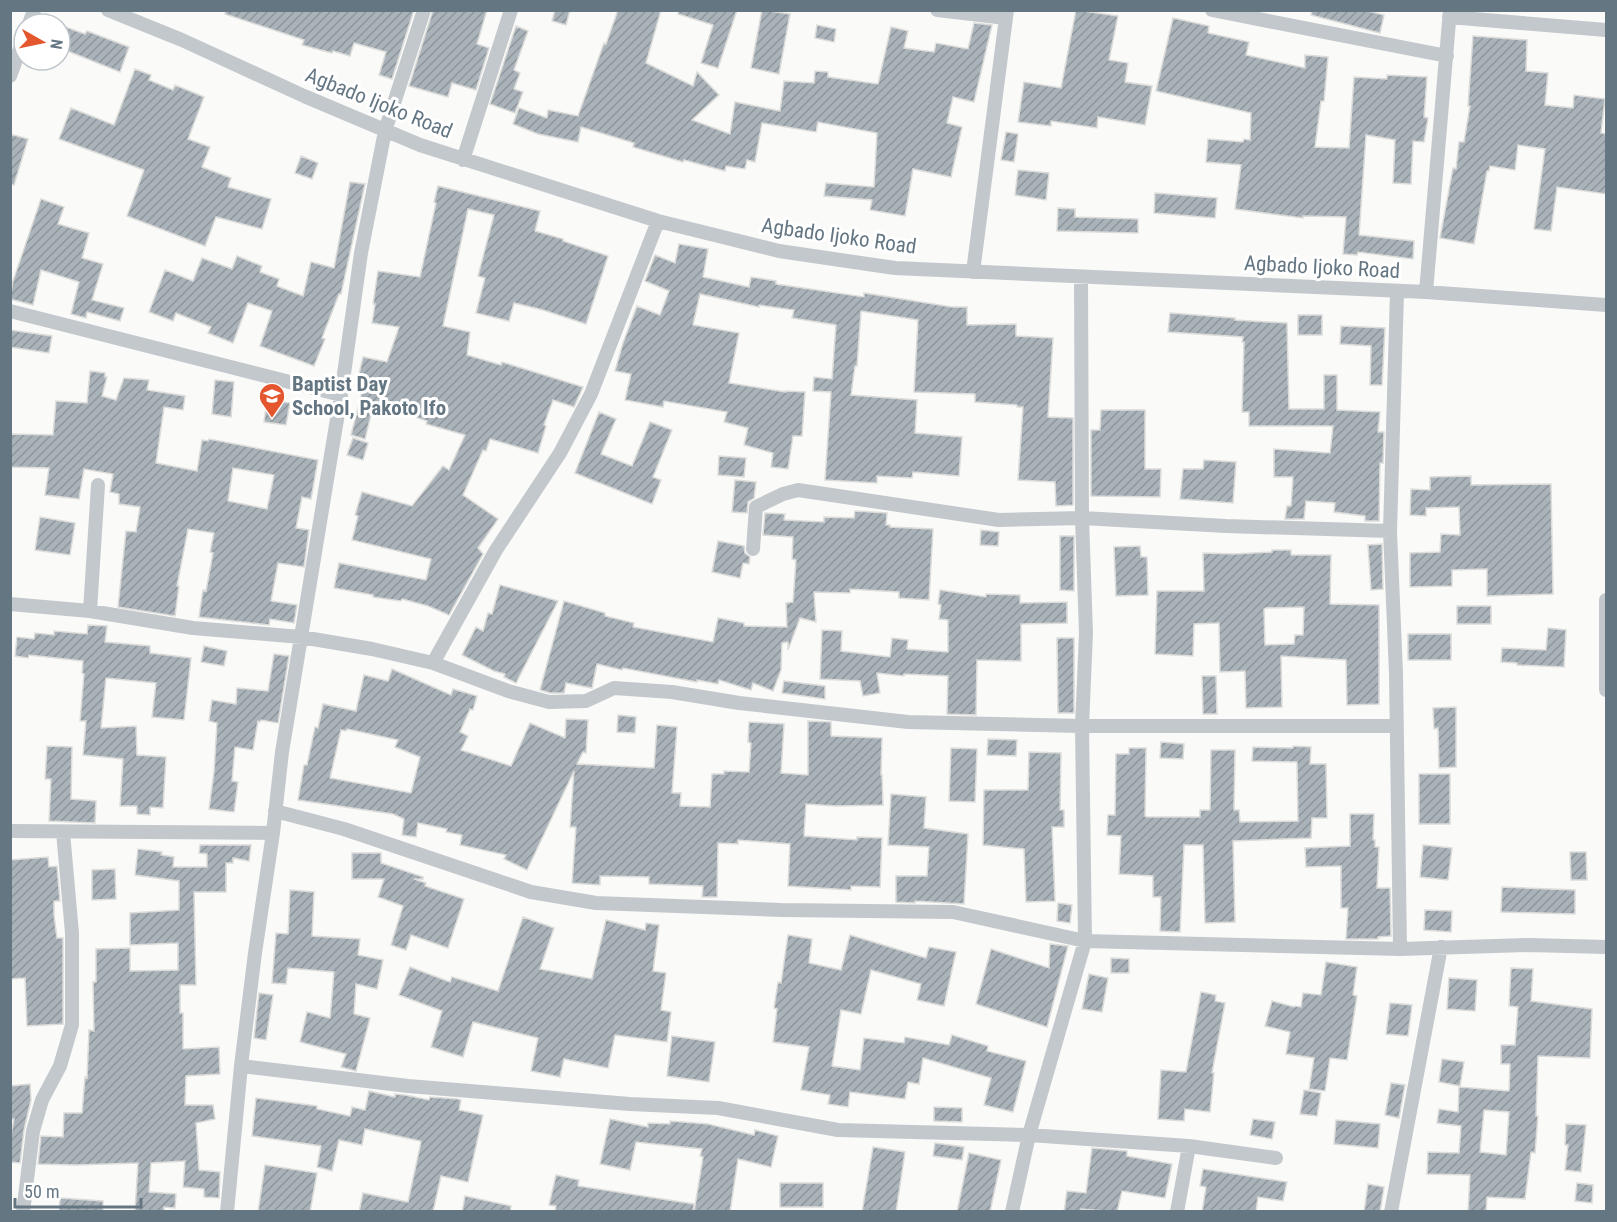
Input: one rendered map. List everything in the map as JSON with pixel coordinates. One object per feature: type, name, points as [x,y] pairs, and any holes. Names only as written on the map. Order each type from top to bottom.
[{"type":"street","name":"Agbado Ijoko Road","points":[[108,10],[183,40],[385,131],[463,160],[658,220],[779,251],[895,268],[1426,292],[1606,305]]},
{"type":"street","points":[[227,1212],[241,1066],[282,752],[342,395],[361,253],[385,131],[424,10]]},
{"type":"street","points":[[463,160],[511,10]]},
{"type":"street","points":[[937,10],[1006,14],[973,272]]},
{"type":"street","points":[[1218,11],[1447,56]]},
{"type":"street","points":[[1426,292],[1450,14],[1606,30]]},
{"type":"street","points":[[433,663],[496,550],[560,453],[591,394],[658,220]]},
{"type":"street","points":[[1012,1212],[1029,1135],[1085,941],[1082,726],[1086,633],[1082,518],[1081,277]]},
{"type":"street","points":[[1397,292],[1390,531],[1397,726],[1400,949]]},
{"type":"street","points":[[10,311],[342,395]]},
{"type":"street","points":[[90,611],[98,485]]},
{"type":"street","points":[[753,549],[756,507],[783,494],[798,490],[999,520],[1082,518],[1390,531]]},
{"type":"street","points":[[1606,600],[1606,690]]},
{"type":"street","points":[[10,604],[90,611],[193,628],[301,637],[372,649],[433,663],[508,691],[549,702],[586,700],[614,688],[672,692],[739,703],[908,722],[1082,726],[1397,726]]},
{"type":"street","points":[[275,811],[344,829],[425,858],[542,894],[596,903],[781,910],[953,912],[1085,941],[1400,949],[1529,945],[1606,947]]},
{"type":"street","points":[[10,831],[273,833]]},
{"type":"street","points":[[24,1212],[33,1131],[42,1100],[60,1066],[72,1024],[72,933],[63,832]]},
{"type":"street","points":[[1391,1212],[1441,947]]},
{"type":"street","points":[[241,1066],[408,1086],[630,1104],[718,1108],[838,1130],[1029,1135],[1189,1146],[1276,1158]]},
{"type":"street","points":[[1178,1212],[1189,1146]]},
{"type":"building","points":[[226,10],[414,10],[392,79],[379,75],[386,52],[354,43],[350,56],[333,51],[332,53],[302,45],[304,40],[225,14]]},
{"type":"building","points":[[433,10],[487,10],[477,44],[489,48],[476,90],[452,83],[448,97],[409,86]]},
{"type":"building","points":[[555,10],[570,10],[566,25],[552,21]]},
{"type":"building","points":[[618,10],[661,10],[646,63],[693,86],[697,72],[719,95],[692,120],[730,134],[735,102],[780,111],[784,81],[814,83],[815,71],[828,72],[828,77],[878,84],[891,27],[908,31],[904,48],[934,52],[936,43],[968,49],[974,23],[992,25],[974,102],[953,97],[947,123],[962,127],[951,177],[913,169],[905,216],[870,210],[872,200],[824,196],[826,183],[874,187],[877,133],[818,122],[816,132],[762,123],[755,162],[747,160],[745,169],[726,166],[725,171],[684,160],[683,162],[633,147],[634,143],[581,127],[578,142],[538,134],[513,124],[519,108],[547,118],[548,110],[578,116]]},
{"type":"building","points":[[679,10],[737,10],[718,68],[701,63],[713,25],[678,14]]},
{"type":"building","points":[[762,10],[790,14],[779,74],[751,68]]},
{"type":"building","points":[[1076,10],[1118,16],[1109,60],[1128,63],[1125,82],[1152,86],[1145,125],[1098,117],[1097,128],[1051,121],[1051,126],[1018,122],[1024,82],[1061,88]]},
{"type":"building","points":[[1312,10],[1364,10],[1384,15],[1380,33],[1311,15]]},
{"type":"building","points":[[1173,18],[1209,26],[1208,33],[1249,42],[1246,55],[1305,68],[1305,55],[1328,57],[1324,101],[1321,101],[1315,147],[1349,148],[1354,77],[1387,79],[1387,75],[1427,77],[1424,117],[1428,118],[1424,142],[1413,141],[1411,184],[1393,183],[1395,140],[1366,135],[1359,235],[1414,241],[1413,259],[1358,252],[1357,255],[1343,254],[1346,217],[1303,216],[1303,218],[1235,209],[1241,165],[1206,162],[1208,139],[1243,142],[1244,139],[1250,140],[1251,113],[1156,91]]},
{"type":"building","points":[[817,25],[836,29],[834,42],[815,38]]},
{"type":"building","points":[[516,26],[528,31],[514,70],[520,73],[514,89],[523,92],[515,113],[490,104]]},
{"type":"building","points":[[72,29],[85,34],[87,31],[129,47],[120,72],[72,53]]},
{"type":"building","points":[[1473,36],[1527,40],[1526,71],[1548,73],[1545,105],[1573,108],[1574,95],[1605,99],[1601,133],[1606,134],[1606,194],[1557,187],[1551,231],[1534,229],[1545,149],[1518,145],[1515,170],[1490,166],[1487,171],[1474,244],[1440,238],[1453,168],[1456,169],[1459,142],[1464,142],[1470,106],[1468,106]]},
{"type":"building","points":[[135,69],[151,75],[149,80],[173,90],[175,85],[204,97],[188,139],[210,147],[202,167],[231,178],[228,187],[271,199],[262,229],[216,217],[205,246],[127,216],[144,170],[59,139],[71,108],[114,125]]},
{"type":"building","points":[[1006,132],[1018,134],[1014,162],[1001,160]]},
{"type":"building","points":[[10,134],[28,139],[14,185],[10,184]]},
{"type":"building","points":[[301,156],[318,163],[312,179],[295,173]]},
{"type":"building","points":[[1018,170],[1049,173],[1046,200],[1015,195]]},
{"type":"building","points":[[350,182],[365,184],[341,294],[339,294],[322,338],[325,339],[314,366],[260,346],[272,311],[248,303],[233,343],[208,333],[211,327],[176,313],[173,321],[149,312],[165,270],[193,281],[202,258],[232,269],[237,256],[262,266],[260,272],[279,279],[277,286],[303,296],[311,262],[334,268]]},
{"type":"building","points":[[438,186],[540,211],[535,231],[608,256],[586,324],[514,303],[509,321],[476,313],[485,278],[478,276],[494,215],[468,209],[443,326],[470,332],[467,355],[501,365],[502,362],[583,387],[574,407],[553,400],[544,425],[546,426],[538,453],[490,439],[486,451],[483,450],[463,495],[498,519],[478,548],[483,554],[449,615],[402,599],[401,601],[373,597],[373,595],[334,588],[339,563],[426,580],[431,559],[352,540],[358,516],[355,515],[362,492],[412,506],[443,466],[449,470],[465,435],[426,424],[427,421],[374,403],[365,439],[351,435],[366,376],[359,374],[363,357],[387,362],[399,327],[372,323],[378,271],[420,277]]},
{"type":"building","points":[[1155,193],[1217,198],[1215,218],[1154,213]]},
{"type":"building","points":[[41,199],[64,207],[58,224],[89,233],[82,258],[103,264],[92,300],[124,308],[120,321],[87,312],[86,318],[71,314],[79,282],[41,270],[33,305],[10,299],[13,281]]},
{"type":"building","points":[[1058,208],[1075,209],[1075,217],[1138,219],[1138,233],[1057,231]]},
{"type":"building","points":[[679,244],[708,249],[703,277],[749,287],[751,277],[776,281],[776,284],[864,297],[864,293],[952,307],[967,307],[967,325],[1016,324],[1016,336],[1053,338],[1048,417],[1073,418],[1073,505],[1056,506],[1055,482],[1018,480],[1023,407],[975,402],[975,394],[914,392],[918,320],[861,311],[857,366],[855,366],[851,395],[917,400],[915,433],[962,437],[959,476],[913,472],[912,478],[877,476],[877,483],[825,480],[831,392],[813,391],[814,377],[832,379],[836,325],[792,318],[794,310],[759,305],[759,307],[700,294],[693,325],[739,333],[729,383],[786,392],[805,392],[802,436],[793,436],[788,469],[771,467],[773,453],[744,445],[748,428],[724,422],[727,412],[664,401],[663,407],[625,400],[631,374],[615,371],[623,343],[637,306],[660,315],[669,291],[645,281],[655,255],[675,263]]},
{"type":"building","points":[[1170,313],[1287,323],[1289,409],[1324,409],[1324,375],[1337,375],[1337,410],[1380,412],[1378,432],[1384,432],[1383,463],[1380,463],[1379,521],[1365,521],[1365,516],[1334,512],[1335,503],[1306,501],[1304,519],[1285,519],[1287,506],[1291,506],[1293,477],[1274,477],[1274,449],[1330,453],[1333,426],[1249,426],[1249,412],[1242,412],[1243,337],[1168,332]]},
{"type":"building","points":[[1298,315],[1322,315],[1322,335],[1298,335]]},
{"type":"building","points":[[1341,326],[1385,328],[1382,385],[1370,385],[1371,346],[1340,344]]},
{"type":"building","points":[[10,330],[52,336],[49,353],[10,347]]},
{"type":"building","points":[[90,371],[105,373],[107,377],[102,396],[116,400],[124,378],[149,380],[147,390],[185,396],[183,410],[164,407],[156,463],[197,471],[202,440],[208,441],[209,439],[318,460],[311,499],[302,497],[296,528],[309,530],[304,567],[278,563],[271,601],[297,605],[294,623],[270,619],[269,625],[199,617],[203,590],[206,591],[213,553],[210,552],[214,533],[188,529],[177,586],[179,586],[175,616],[118,607],[126,531],[136,532],[140,507],[119,504],[119,494],[110,492],[113,474],[84,469],[79,499],[45,495],[49,468],[10,467],[10,434],[53,435],[56,401],[87,403]],"holes":[[[233,468],[274,475],[267,509],[228,501]]]},
{"type":"building","points":[[215,380],[234,382],[231,417],[212,414]]},
{"type":"building","points":[[267,399],[290,403],[286,425],[264,422]]},
{"type":"building","points":[[1101,410],[1145,410],[1145,469],[1161,469],[1160,497],[1091,496],[1091,430],[1100,430]]},
{"type":"building","points":[[599,412],[616,419],[601,454],[632,466],[650,422],[672,430],[653,477],[661,480],[652,504],[575,473]]},
{"type":"building","points":[[353,438],[368,443],[363,460],[347,455]]},
{"type":"building","points":[[719,456],[746,458],[744,477],[718,475]]},
{"type":"building","points":[[1204,460],[1236,462],[1233,503],[1180,499],[1183,469],[1203,469]]},
{"type":"building","points":[[1471,476],[1471,485],[1551,484],[1553,594],[1487,596],[1487,569],[1452,570],[1452,586],[1410,587],[1410,553],[1440,552],[1441,534],[1460,535],[1459,507],[1426,508],[1426,516],[1410,515],[1411,489],[1430,490],[1430,477]]},
{"type":"building","points":[[735,480],[756,482],[754,498],[748,502],[747,513],[732,512]]},
{"type":"building","points":[[855,511],[887,513],[886,525],[890,527],[933,529],[929,600],[899,598],[899,592],[850,589],[850,593],[814,592],[816,622],[800,618],[788,650],[788,642],[782,643],[781,670],[773,691],[753,683],[751,690],[719,680],[718,684],[697,680],[697,682],[597,664],[592,688],[566,683],[564,693],[540,690],[564,601],[605,613],[605,616],[634,623],[633,627],[713,642],[718,618],[744,623],[744,626],[787,627],[786,603],[793,602],[796,560],[792,559],[793,537],[763,535],[765,513],[785,514],[784,520],[824,522],[824,517],[854,518]]},
{"type":"building","points":[[40,517],[75,523],[70,555],[35,550]]},
{"type":"building","points":[[981,530],[999,532],[998,546],[980,545]]},
{"type":"building","points":[[1060,536],[1074,536],[1074,591],[1060,590]]},
{"type":"building","points":[[718,541],[744,546],[745,553],[750,557],[749,564],[743,563],[740,578],[712,572]]},
{"type":"building","points":[[1382,544],[1383,589],[1371,590],[1368,545]]},
{"type":"building","points":[[1140,546],[1141,557],[1147,557],[1148,595],[1116,596],[1114,547]]},
{"type":"building","points":[[1272,550],[1291,550],[1291,555],[1331,555],[1330,604],[1379,605],[1379,704],[1347,705],[1346,660],[1281,656],[1282,707],[1246,708],[1245,671],[1220,672],[1219,623],[1194,624],[1193,656],[1155,654],[1157,591],[1204,591],[1203,553],[1272,552]],"holes":[[[1304,607],[1303,635],[1295,635],[1294,644],[1265,645],[1264,609]]]},
{"type":"building","points":[[500,585],[558,601],[516,683],[504,677],[505,674],[462,655],[476,627],[483,631],[488,613],[492,614]]},
{"type":"building","points":[[940,590],[986,597],[986,594],[1020,595],[1020,603],[1067,602],[1067,623],[1021,624],[1021,661],[977,660],[976,715],[947,714],[948,676],[904,674],[904,676],[877,673],[880,693],[863,696],[860,681],[820,679],[822,630],[842,631],[841,651],[890,657],[892,638],[908,640],[907,649],[948,652],[948,620],[939,619]]},
{"type":"building","points":[[1457,606],[1491,606],[1491,624],[1457,624]]},
{"type":"building","points":[[88,625],[107,626],[105,642],[150,646],[150,653],[191,658],[184,720],[152,717],[156,683],[106,678],[101,728],[136,726],[137,755],[166,757],[163,808],[150,807],[150,815],[137,814],[137,806],[120,806],[123,759],[83,755],[86,721],[80,721],[83,661],[29,655],[28,658],[15,656],[17,637],[34,639],[35,633],[54,635],[54,631],[87,634]]},
{"type":"building","points":[[1548,628],[1566,630],[1564,667],[1501,662],[1502,648],[1546,650]]},
{"type":"building","points":[[1408,634],[1451,634],[1451,660],[1408,660]]},
{"type":"building","points":[[1057,638],[1074,638],[1074,713],[1058,713]]},
{"type":"building","points":[[204,646],[227,651],[224,666],[201,662]]},
{"type":"building","points":[[274,654],[289,656],[278,723],[258,721],[253,750],[235,747],[232,781],[238,782],[234,812],[209,809],[217,723],[209,721],[212,700],[236,704],[237,688],[268,691]]},
{"type":"building","points":[[392,669],[451,695],[453,689],[477,696],[473,710],[470,709],[460,732],[468,736],[461,750],[511,766],[530,723],[565,738],[566,719],[588,720],[586,753],[583,752],[577,764],[654,768],[657,725],[677,727],[672,793],[681,793],[680,806],[710,807],[712,774],[724,774],[724,771],[749,772],[751,743],[748,742],[749,722],[784,724],[781,773],[808,775],[808,721],[831,722],[831,736],[882,738],[883,805],[806,804],[804,836],[857,840],[857,837],[882,838],[880,887],[851,886],[851,890],[788,886],[790,844],[738,840],[738,844],[718,843],[717,897],[702,897],[703,886],[649,884],[649,877],[600,876],[600,885],[572,883],[576,827],[570,827],[574,771],[527,870],[504,859],[506,855],[460,845],[462,835],[446,832],[447,829],[418,823],[416,837],[402,835],[404,819],[393,814],[298,800],[304,765],[307,765],[315,727],[318,728],[323,704],[356,711],[364,675],[388,681]],"holes":[[[347,729],[398,740],[395,747],[420,757],[411,793],[330,778],[341,730],[346,731]]]},
{"type":"building","points":[[1202,676],[1216,676],[1217,714],[1203,714]]},
{"type":"building","points":[[784,681],[825,686],[825,699],[782,693]]},
{"type":"building","points":[[1456,707],[1456,767],[1439,768],[1438,728],[1434,729],[1433,708]]},
{"type":"building","points":[[618,715],[636,717],[635,733],[617,732]]},
{"type":"building","points":[[988,739],[1017,740],[1016,756],[987,755]]},
{"type":"building","points":[[1161,742],[1184,744],[1183,759],[1160,758]]},
{"type":"building","points":[[47,746],[72,747],[71,799],[96,801],[95,823],[49,821],[51,779],[45,779]]},
{"type":"building","points":[[1293,746],[1311,747],[1310,764],[1326,764],[1327,818],[1312,818],[1311,838],[1233,841],[1235,922],[1205,923],[1203,845],[1184,845],[1180,932],[1160,931],[1161,897],[1153,897],[1153,876],[1119,874],[1121,836],[1107,835],[1108,815],[1115,815],[1116,754],[1129,754],[1129,748],[1146,748],[1145,816],[1147,817],[1200,817],[1200,810],[1210,810],[1211,750],[1235,750],[1234,810],[1239,810],[1240,822],[1298,821],[1297,762],[1252,761],[1253,747],[1293,748]]},
{"type":"building","points":[[951,748],[977,749],[975,802],[949,801]]},
{"type":"building","points":[[1029,752],[1061,753],[1060,810],[1064,810],[1064,827],[1052,827],[1055,901],[1026,902],[1024,849],[983,845],[984,790],[1028,790]]},
{"type":"building","points":[[1419,774],[1450,774],[1450,824],[1419,824]]},
{"type":"building","points":[[891,794],[926,797],[924,828],[968,834],[964,904],[896,902],[896,876],[927,876],[929,847],[888,845]]},
{"type":"building","points":[[1350,814],[1374,814],[1373,840],[1375,840],[1375,847],[1379,847],[1377,888],[1390,888],[1391,936],[1378,937],[1378,939],[1346,939],[1348,908],[1341,908],[1341,866],[1306,867],[1305,848],[1350,846]]},
{"type":"building","points":[[200,845],[251,845],[249,861],[233,858],[233,863],[226,863],[226,892],[194,892],[196,985],[180,985],[183,1049],[219,1047],[220,1074],[186,1076],[185,1105],[213,1105],[215,1119],[196,1123],[199,1170],[220,1172],[219,1198],[204,1197],[204,1189],[183,1187],[185,1161],[151,1163],[149,1192],[176,1194],[175,1208],[164,1207],[164,1212],[135,1212],[138,1163],[38,1164],[41,1136],[63,1137],[64,1113],[82,1113],[85,1077],[87,1078],[89,1030],[94,1031],[93,982],[96,982],[96,949],[130,948],[130,971],[178,970],[178,943],[130,945],[130,913],[179,910],[179,881],[135,875],[138,849],[162,852],[161,855],[174,857],[173,867],[207,867],[207,854],[199,853]]},
{"type":"building","points":[[1423,845],[1452,848],[1448,880],[1420,877]]},
{"type":"building","points":[[1570,852],[1586,852],[1587,880],[1571,880]]},
{"type":"building","points":[[352,853],[381,853],[381,863],[423,877],[423,879],[414,879],[426,883],[425,886],[464,899],[448,948],[411,935],[406,950],[391,945],[403,906],[378,897],[384,879],[352,879]]},
{"type":"building","points":[[48,857],[49,867],[57,866],[60,901],[54,901],[54,915],[57,938],[63,938],[63,1024],[27,1026],[25,978],[10,979],[10,860]]},
{"type":"building","points":[[115,869],[116,899],[92,900],[92,870]]},
{"type":"building","points":[[1502,887],[1575,890],[1575,914],[1501,912]]},
{"type":"building","points":[[290,890],[314,892],[312,936],[360,939],[358,955],[383,960],[377,989],[356,984],[354,1014],[370,1018],[356,1071],[341,1067],[346,1054],[300,1042],[307,1012],[330,1018],[334,972],[288,968],[286,984],[272,983],[276,933],[288,934]]},
{"type":"building","points":[[1058,903],[1072,905],[1070,923],[1057,921]]},
{"type":"building","points":[[1425,910],[1452,911],[1451,932],[1424,930]]},
{"type":"building","points":[[523,917],[554,928],[540,969],[592,979],[606,920],[645,930],[646,923],[659,925],[653,971],[666,973],[661,1010],[671,1012],[667,1042],[615,1035],[608,1068],[564,1059],[560,1077],[531,1071],[538,1038],[473,1022],[463,1057],[431,1047],[442,1011],[399,995],[410,967],[450,982],[452,977],[498,991]]},
{"type":"building","points":[[788,935],[812,939],[809,963],[841,970],[850,935],[926,958],[929,947],[956,952],[944,1006],[917,1000],[921,984],[871,970],[861,1014],[841,1010],[832,1066],[860,1070],[864,1038],[904,1043],[905,1037],[949,1045],[952,1035],[988,1046],[987,1051],[1026,1061],[1013,1112],[984,1105],[991,1078],[923,1058],[919,1084],[908,1082],[905,1099],[850,1092],[848,1107],[828,1104],[830,1095],[801,1090],[809,1047],[773,1042],[777,1009],[774,1008],[778,982],[781,983]]},
{"type":"building","points":[[1050,944],[1068,946],[1047,1027],[976,1004],[991,949],[1049,968]]},
{"type":"building","points":[[1111,958],[1129,959],[1129,973],[1111,973]]},
{"type":"building","points":[[1326,962],[1357,967],[1353,995],[1357,996],[1347,1060],[1330,1058],[1325,1091],[1309,1089],[1314,1058],[1286,1054],[1290,1032],[1265,1026],[1272,1001],[1301,1007],[1303,993],[1321,995]]},
{"type":"building","points":[[1511,968],[1533,969],[1531,1001],[1592,1009],[1590,1058],[1538,1056],[1536,1116],[1538,1116],[1535,1153],[1531,1152],[1525,1199],[1487,1197],[1486,1212],[1468,1212],[1470,1175],[1427,1174],[1428,1152],[1459,1153],[1461,1126],[1437,1123],[1439,1109],[1458,1112],[1459,1087],[1509,1091],[1510,1064],[1501,1064],[1501,1045],[1515,1045],[1518,1007],[1509,1006]],"holes":[[[1484,1110],[1509,1112],[1506,1155],[1480,1152]]]},
{"type":"building","points":[[1089,974],[1108,978],[1102,1012],[1082,1009]]},
{"type":"building","points":[[1449,978],[1477,980],[1475,1011],[1447,1009]]},
{"type":"building","points":[[1201,992],[1216,995],[1215,1001],[1225,1003],[1212,1073],[1214,1073],[1210,1112],[1185,1109],[1184,1121],[1158,1119],[1161,1070],[1186,1072]]},
{"type":"building","points":[[259,993],[273,995],[266,1040],[254,1038]]},
{"type":"building","points":[[1390,1003],[1412,1005],[1408,1036],[1386,1034]]},
{"type":"building","points":[[672,1036],[715,1042],[709,1082],[667,1076]]},
{"type":"building","points":[[1442,1059],[1464,1062],[1460,1086],[1439,1082]]},
{"type":"building","points":[[1391,1083],[1405,1085],[1399,1118],[1385,1115]]},
{"type":"building","points":[[30,1084],[31,1100],[20,1163],[10,1162],[10,1140],[14,1119],[10,1119],[10,1086]]},
{"type":"building","points":[[1304,1090],[1321,1093],[1317,1116],[1300,1114]]},
{"type":"building","points":[[369,1091],[395,1097],[395,1094],[429,1100],[430,1097],[458,1099],[461,1100],[459,1110],[483,1115],[468,1182],[441,1176],[433,1212],[359,1212],[363,1193],[408,1202],[420,1141],[365,1129],[362,1145],[339,1140],[332,1171],[317,1167],[321,1146],[252,1136],[256,1098],[317,1106],[317,1109],[350,1116],[352,1107],[365,1110]]},
{"type":"building","points":[[934,1107],[962,1108],[962,1122],[934,1121]]},
{"type":"building","points":[[610,1119],[648,1127],[648,1123],[670,1124],[670,1121],[708,1124],[754,1135],[755,1130],[778,1136],[771,1167],[738,1159],[730,1212],[694,1212],[703,1157],[700,1156],[702,1149],[636,1142],[630,1170],[600,1164]]},
{"type":"building","points":[[1253,1119],[1275,1122],[1272,1139],[1250,1135]]},
{"type":"building","points":[[1336,1120],[1380,1124],[1378,1148],[1334,1144]]},
{"type":"building","points":[[1566,1124],[1586,1125],[1581,1172],[1565,1170],[1568,1145],[1565,1145]]},
{"type":"building","points":[[935,1143],[964,1147],[962,1160],[933,1156]]},
{"type":"building","points":[[873,1147],[905,1152],[896,1212],[862,1212]]},
{"type":"building","points":[[1092,1148],[1127,1151],[1127,1156],[1172,1164],[1165,1198],[1122,1191],[1117,1212],[1081,1209],[1081,1212],[1064,1212],[1067,1191],[1086,1193]]},
{"type":"building","points":[[969,1153],[1001,1160],[990,1212],[957,1212]]},
{"type":"building","points":[[265,1165],[317,1173],[310,1212],[258,1212]]},
{"type":"building","points":[[1203,1169],[1287,1182],[1283,1201],[1258,1197],[1256,1212],[1202,1212],[1206,1187],[1200,1186]]},
{"type":"building","points":[[556,1175],[579,1180],[578,1186],[694,1204],[693,1212],[555,1212],[556,1206],[549,1205]]},
{"type":"building","points":[[780,1183],[823,1183],[823,1207],[780,1207]]},
{"type":"building","points":[[1577,1183],[1593,1185],[1592,1203],[1575,1201]]},
{"type":"building","points":[[1368,1184],[1384,1187],[1380,1212],[1364,1212]]},
{"type":"building","points":[[465,1196],[511,1206],[510,1212],[462,1212]]},
{"type":"building","points":[[60,1198],[103,1201],[103,1212],[59,1212]]},
{"type":"place","name":"Baptist Day School, Pakoto Ifo","points":[[272,419]]}]
